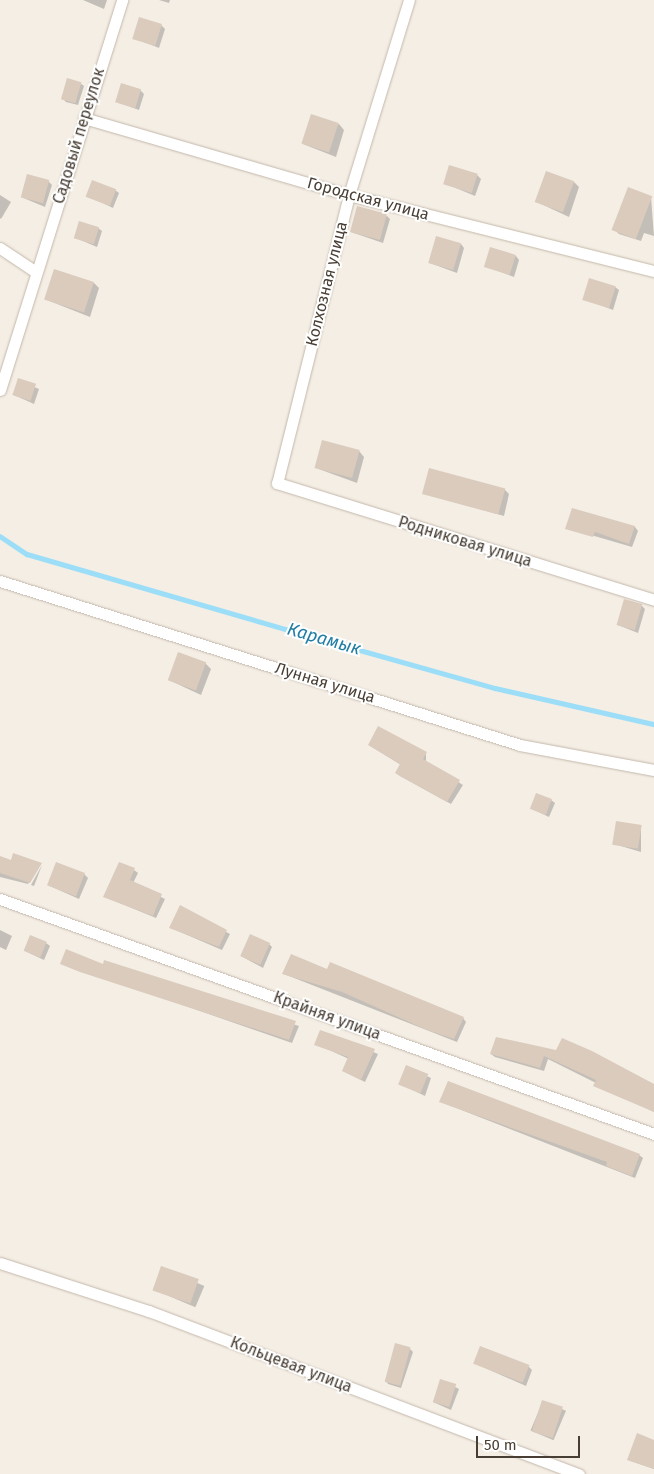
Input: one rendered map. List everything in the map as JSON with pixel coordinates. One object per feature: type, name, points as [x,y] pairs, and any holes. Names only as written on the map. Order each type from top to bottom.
[{"type":"street","name":"Садовый переулок","points":[[0,390],[122,0]]},
{"type":"street","name":"Колхозная улица","points":[[277,483],[349,195],[409,0]]},
{"type":"street","name":"Городская улица","points":[[84,118],[349,195],[654,271]]},
{"type":"street","points":[[0,248],[36,272]]},
{"type":"street","name":"Родниковая улица","points":[[277,483],[654,600]]},
{"type":"street","name":"Лунная улица","points":[[0,581],[520,745],[654,770]]},
{"type":"street","name":"Крайняя улица","points":[[0,898],[654,1134]]},
{"type":"street","name":"Кольцевая улица","points":[[0,1263],[149,1311],[579,1474]]},
{"type":"building","points":[[139,17],[162,24],[155,46],[132,39]]},
{"type":"building","points":[[67,78],[81,82],[75,103],[61,99]]},
{"type":"building","points":[[121,83],[141,89],[135,108],[115,102]]},
{"type":"building","points":[[311,114],[339,123],[329,152],[301,143]]},
{"type":"building","points":[[449,165],[478,174],[472,193],[443,184]]},
{"type":"building","points":[[546,171],[574,181],[563,212],[535,202]]},
{"type":"building","points":[[27,174],[49,180],[43,203],[21,197]]},
{"type":"building","points":[[92,180],[116,189],[110,206],[86,197]]},
{"type":"building","points":[[628,187],[652,196],[636,239],[612,230]]},
{"type":"building","points":[[357,206],[387,214],[380,240],[350,232]]},
{"type":"building","points":[[79,221],[99,227],[94,244],[74,238]]},
{"type":"building","points":[[436,236],[461,243],[453,270],[428,263]]},
{"type":"building","points":[[490,247],[516,255],[510,275],[484,267]]},
{"type":"building","points":[[54,269],[94,282],[84,312],[44,299]]},
{"type":"building","points":[[589,278],[616,286],[609,308],[582,300]]},
{"type":"building","points":[[18,378],[36,384],[31,401],[12,395]]},
{"type":"building","points":[[322,440],[360,450],[352,478],[314,468]]},
{"type":"building","points":[[429,468],[505,488],[498,515],[422,494]]},
{"type":"building","points":[[572,508],[635,526],[629,544],[595,532],[593,537],[565,529]]},
{"type":"building","points":[[624,599],[642,604],[635,630],[617,625]]},
{"type":"building","points":[[178,652],[206,662],[196,690],[168,680]]},
{"type":"building","points":[[378,726],[427,752],[423,759],[460,780],[447,802],[395,773],[400,764],[368,745]]},
{"type":"building","points":[[536,793],[552,799],[546,815],[530,809]]},
{"type":"building","points":[[616,821],[642,825],[638,849],[612,845]]},
{"type":"building","points":[[13,853],[42,863],[30,883],[0,873],[0,856],[11,860]]},
{"type":"building","points":[[56,862],[85,873],[76,896],[47,885]]},
{"type":"building","points":[[119,862],[135,868],[130,880],[162,894],[153,916],[103,897]]},
{"type":"building","points":[[180,905],[227,930],[219,947],[169,928]]},
{"type":"building","points":[[250,934],[270,943],[260,965],[240,956]]},
{"type":"building","points":[[30,935],[47,942],[40,958],[24,951]]},
{"type":"building","points":[[66,949],[103,964],[104,960],[296,1021],[289,1040],[60,964]]},
{"type":"building","points":[[291,954],[327,969],[330,962],[464,1017],[454,1039],[427,1030],[342,992],[282,974]]},
{"type":"building","points":[[320,1030],[375,1049],[361,1080],[342,1071],[348,1057],[314,1045]]},
{"type":"building","points":[[496,1037],[556,1050],[562,1038],[592,1051],[654,1084],[654,1112],[593,1086],[596,1080],[544,1056],[540,1068],[490,1054]]},
{"type":"building","points":[[406,1065],[428,1074],[420,1093],[398,1084]]},
{"type":"building","points":[[448,1081],[640,1154],[632,1176],[606,1166],[607,1162],[439,1102]]},
{"type":"building","points":[[161,1266],[199,1279],[190,1304],[153,1291]]},
{"type":"building","points":[[395,1343],[410,1347],[400,1386],[385,1382]]},
{"type":"building","points":[[480,1346],[529,1365],[523,1383],[473,1364]]},
{"type":"building","points":[[440,1379],[456,1384],[449,1407],[433,1402]]},
{"type":"building","points":[[542,1400],[563,1407],[553,1438],[532,1431]]},
{"type":"building","points":[[637,1433],[654,1440],[654,1469],[627,1460]]},
{"type":"waterway","name":"Карамык","points":[[0,536],[27,554],[285,629],[495,688],[654,724]]}]
